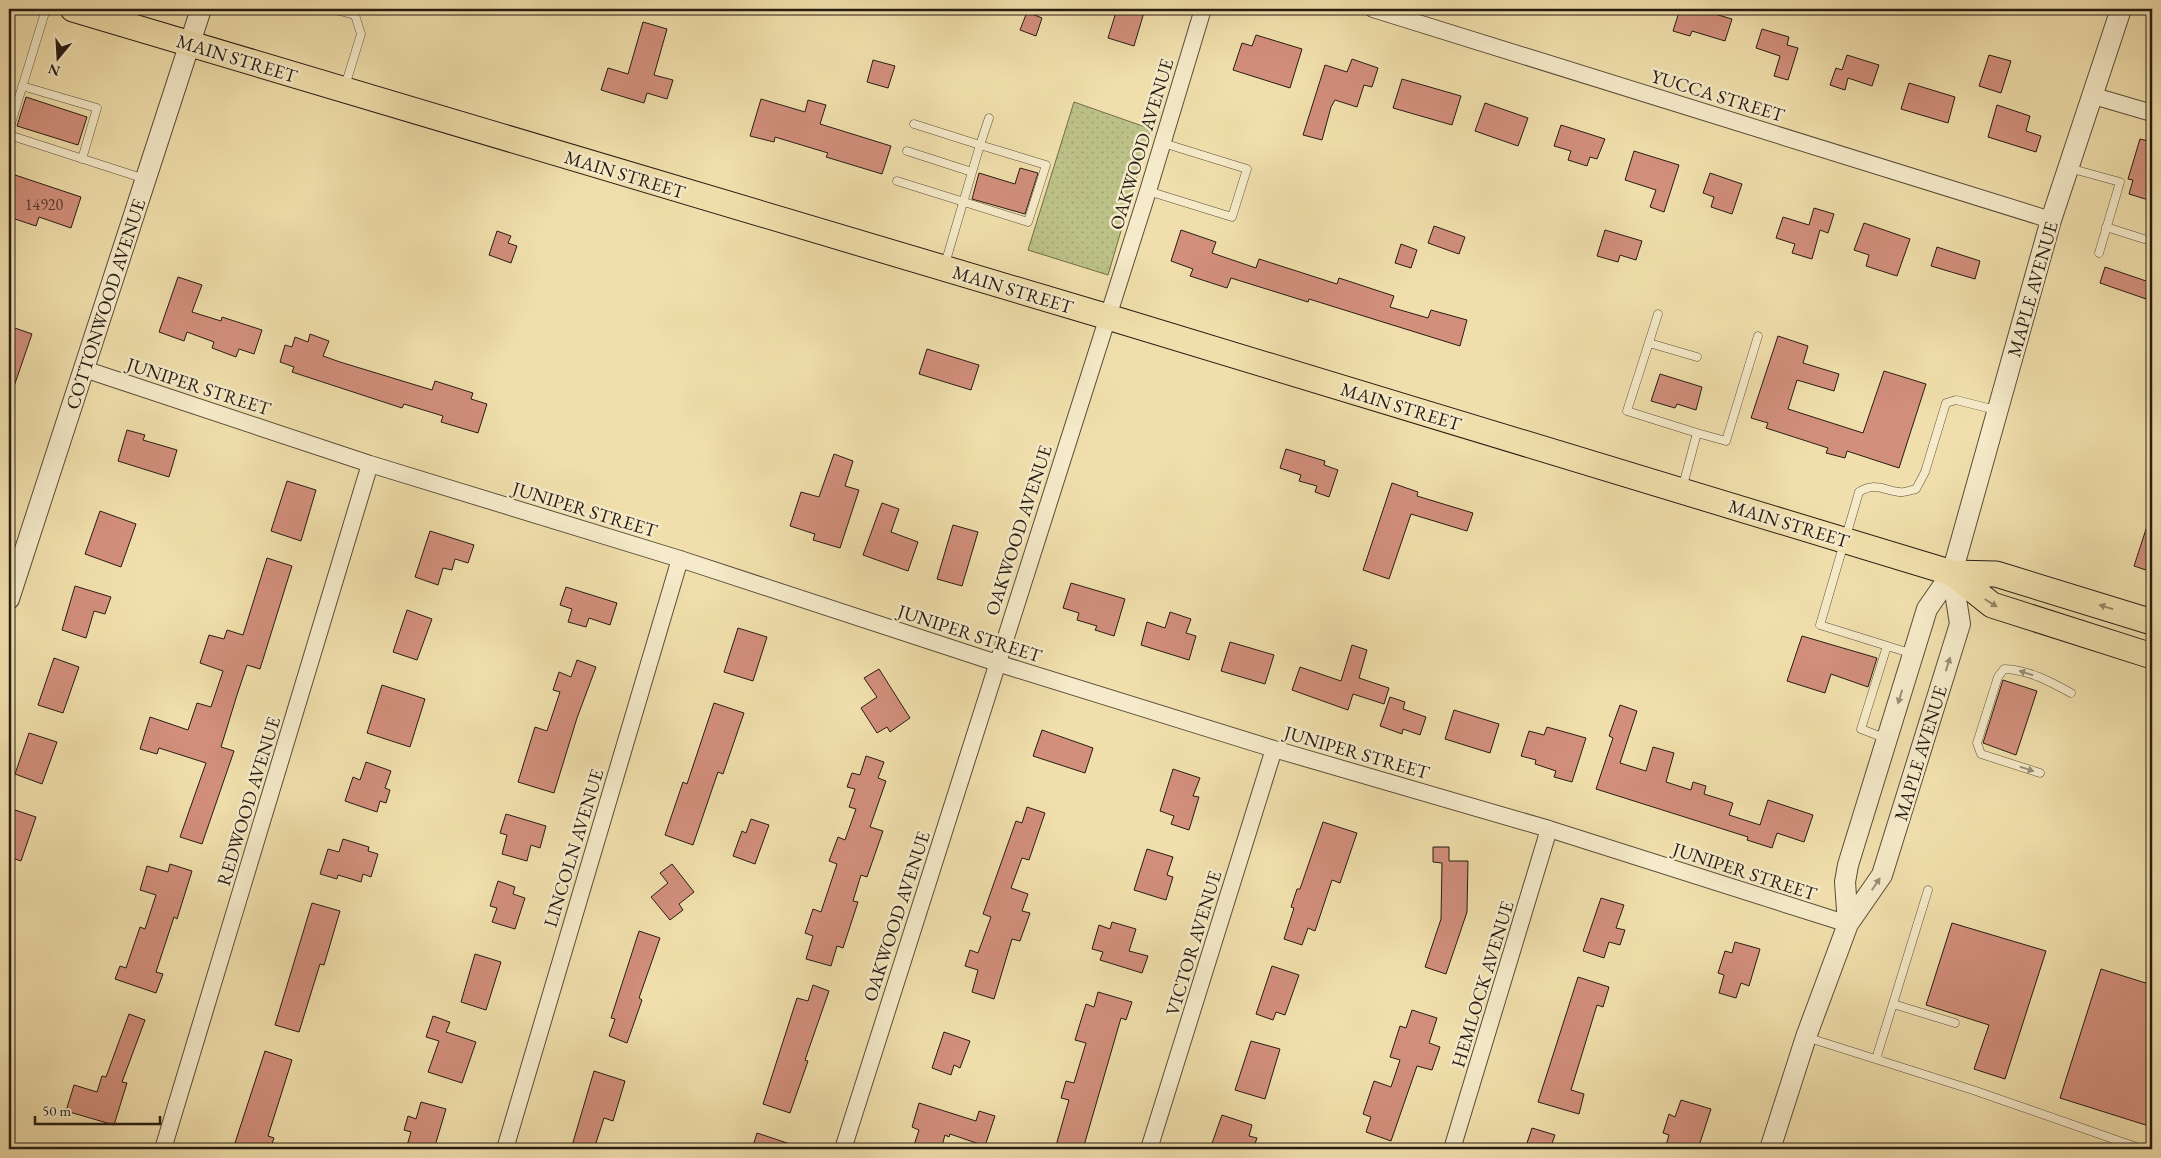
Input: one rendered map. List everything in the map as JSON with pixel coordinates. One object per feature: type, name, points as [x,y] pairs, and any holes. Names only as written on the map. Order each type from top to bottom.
[{"type":"main road","name":"MAIN STREET","points":[[73,9],[944,268],[1952,573],[1996,574],[2152,622]]},
{"type":"main road","name":"MAIN STREET","points":[[1952,573],[1992,606],[2152,656]]},
{"type":"street","name":"COTTONWOOD AVENUE","points":[[9,599],[201,9]]},
{"type":"street","name":"OAKWOOD AVENUE","points":[[843,1149],[1108,318],[1203,9]]},
{"type":"street","name":"YUCCA STREET","points":[[1373,9],[2051,220]]},
{"type":"street","name":"MAPLE AVENUE","points":[[1848,924],[1845,882],[1887,739],[1926,609],[1952,573],[2051,220],[2094,96],[2121,9]]},
{"type":"street","points":[[2094,96],[2152,114]]},
{"type":"street","name":"JUNIPER STREET","points":[[84,369],[370,464],[680,559],[997,663],[1274,749],[1549,829],[1848,924]]},
{"type":"street","name":"REDWOOD AVENUE","points":[[163,1149],[370,464]]},
{"type":"street","name":"LINCOLN AVENUE","points":[[504,1149],[680,559]]},
{"type":"street","name":"MAPLE AVENUE","points":[[1770,1149],[1806,1037],[1848,924],[1882,875],[1960,624],[1952,573]]},
{"type":"street","name":"VICTOR AVENUE","points":[[1149,1149],[1274,749]]},
{"type":"street","name":"HEMLOCK AVENUE","points":[[1452,1149],[1549,829]]},
{"type":"lane","points":[[9,130],[46,9]]},
{"type":"lane","points":[[332,9],[355,15],[361,34],[344,90]]},
{"type":"lane","points":[[22,86],[97,108],[82,159]]},
{"type":"lane","points":[[944,268],[989,118]]},
{"type":"lane","points":[[897,180],[1028,222],[1043,175],[1046,165],[914,124]]},
{"type":"lane","points":[[9,135],[146,179]]},
{"type":"lane","points":[[1148,191],[1232,218],[1247,169],[1162,143]]},
{"type":"lane","points":[[907,151],[972,172]]},
{"type":"lane","points":[[2069,168],[2120,182],[2099,253]]},
{"type":"lane","points":[[2106,227],[2144,239]]},
{"type":"lane","points":[[1658,314],[1627,411],[1726,441],[1758,336]]},
{"type":"lane","points":[[1649,343],[1697,357]]},
{"type":"lane","points":[[1913,654],[1820,625],[1859,492],[1868,486],[1878,486],[1901,493],[1916,489],[1921,482],[1946,404],[1956,400],[1998,410]]},
{"type":"lane","points":[[1681,491],[1698,433]]},
{"type":"lane","points":[[1887,739],[1861,729],[1888,646]]},
{"type":"lane","points":[[2040,774],[1981,754],[1978,749],[1977,743],[1998,677],[2004,670],[2018,670],[2034,674],[2071,693]]},
{"type":"lane","points":[[1876,1059],[1928,890]]},
{"type":"lane","points":[[1893,1004],[1955,1023]]},
{"type":"lane","points":[[1806,1037],[1973,1090],[2142,1149]]},
{"type":"green space","points":[[1074,102],[1151,129],[1108,275],[1028,250]]},
{"type":"building","points":[[1117,9],[1145,9],[1134,46],[1108,38]]},
{"type":"building","points":[[1680,9],[1698,9],[1732,19],[1725,41],[1692,31],[1690,36],[1673,31]]},
{"type":"building","points":[[1027,12],[1042,18],[1036,36],[1020,30]]},
{"type":"building","points":[[643,22],[667,29],[654,75],[673,80],[667,99],[647,93],[644,103],[601,90],[608,68],[628,74]]},
{"type":"building","points":[[1762,29],[1789,37],[1787,45],[1798,48],[1788,80],[1774,76],[1780,56],[1756,48]]},
{"type":"building","points":[[1256,35],[1302,49],[1290,88],[1233,70],[1242,43],[1252,46]]},
{"type":"building","points":[[1847,55],[1879,65],[1872,86],[1848,78],[1845,90],[1830,85],[1836,68],[1842,70]]},
{"type":"building","points":[[1989,55],[2011,61],[2001,93],[1979,86]]},
{"type":"building","points":[[1352,59],[1378,68],[1372,87],[1364,85],[1357,107],[1335,100],[1331,107],[1322,140],[1303,135],[1325,65],[1347,72]]},
{"type":"building","points":[[873,60],[895,66],[888,88],[867,82]]},
{"type":"building","points":[[1402,79],[1461,96],[1452,125],[1393,108]]},
{"type":"building","points":[[1909,83],[1955,97],[1948,123],[1901,109]]},
{"type":"building","points":[[26,97],[87,117],[78,145],[17,126]]},
{"type":"building","points":[[761,99],[805,112],[808,100],[826,105],[820,124],[891,146],[882,174],[826,157],[828,153],[775,137],[774,142],[750,136]]},
{"type":"building","points":[[1485,103],[1528,118],[1518,146],[1475,131]]},
{"type":"building","points":[[1997,105],[2030,116],[2026,131],[2041,136],[2036,152],[1988,137]]},
{"type":"building","points":[[1561,125],[1605,139],[1597,159],[1590,157],[1587,166],[1568,160],[1571,151],[1554,146]]},
{"type":"building","points":[[2140,139],[2152,142],[2152,201],[2129,194],[2133,180],[2128,179]]},
{"type":"building","points":[[1634,151],[1679,165],[1664,212],[1650,207],[1656,190],[1625,180]]},
{"type":"building","points":[[1020,168],[1038,173],[1025,214],[972,199],[979,173],[1015,184]]},
{"type":"building","points":[[9,173],[81,197],[71,228],[39,217],[36,226],[9,217]]},
{"type":"building","points":[[1710,173],[1742,184],[1732,214],[1711,207],[1714,197],[1703,193]]},
{"type":"building","points":[[1814,208],[1834,214],[1828,233],[1820,230],[1812,259],[1792,253],[1795,244],[1776,238],[1783,217],[1809,225]]},
{"type":"building","points":[[1864,223],[1910,239],[1897,276],[1866,266],[1869,255],[1854,250]]},
{"type":"building","points":[[1434,226],[1465,237],[1459,254],[1428,243]]},
{"type":"building","points":[[1181,230],[1216,242],[1212,253],[1256,268],[1259,259],[1337,284],[1339,278],[1394,296],[1390,307],[1428,318],[1431,310],[1467,320],[1460,346],[1309,299],[1308,302],[1231,278],[1227,288],[1190,276],[1193,269],[1171,261]]},
{"type":"building","points":[[1605,230],[1642,241],[1636,260],[1620,255],[1618,262],[1597,256]]},
{"type":"building","points":[[497,231],[511,236],[508,243],[517,246],[511,263],[489,255]]},
{"type":"building","points":[[1401,244],[1417,250],[1411,268],[1395,263]]},
{"type":"building","points":[[1937,247],[1980,261],[1975,279],[1931,266]]},
{"type":"building","points":[[2105,267],[2152,283],[2152,301],[2100,283]]},
{"type":"building","points":[[178,277],[202,285],[192,312],[221,321],[222,317],[262,330],[254,354],[239,349],[236,357],[212,348],[214,342],[187,332],[184,341],[159,332]]},
{"type":"building","points":[[9,326],[32,334],[11,395],[9,395]]},
{"type":"building","points":[[310,334],[329,341],[323,356],[432,390],[435,381],[473,393],[471,399],[487,404],[478,433],[441,422],[443,416],[404,404],[402,408],[292,372],[294,367],[280,362],[285,345],[292,347],[295,337],[308,342]]},
{"type":"building","points":[[1778,336],[1808,346],[1803,363],[1839,374],[1834,391],[1797,380],[1788,409],[1863,433],[1884,371],[1926,384],[1899,468],[1847,451],[1845,458],[1826,453],[1828,448],[1766,428],[1768,423],[1751,418]]},
{"type":"building","points":[[927,349],[979,365],[971,390],[919,374]]},
{"type":"building","points":[[1660,374],[1702,387],[1696,410],[1677,404],[1675,408],[1651,401]]},
{"type":"building","points":[[127,430],[145,435],[143,440],[177,450],[169,477],[118,461]]},
{"type":"building","points":[[1286,449],[1325,461],[1324,465],[1338,470],[1329,497],[1315,492],[1317,486],[1299,481],[1301,475],[1280,468]]},
{"type":"building","points":[[834,454],[853,461],[845,486],[859,490],[840,548],[813,540],[815,534],[790,526],[801,492],[819,497]]},
{"type":"building","points":[[287,481],[316,490],[301,541],[271,531]]},
{"type":"building","points":[[1392,483],[1418,492],[1417,496],[1473,513],[1467,531],[1411,514],[1389,579],[1363,570]]},
{"type":"building","points":[[882,503],[899,509],[891,532],[918,542],[908,571],[863,555]]},
{"type":"building","points":[[100,511],[136,524],[121,567],[85,554]]},
{"type":"building","points":[[2149,520],[2152,520],[2152,572],[2134,566]]},
{"type":"building","points":[[953,525],[978,532],[962,586],[937,579]]},
{"type":"building","points":[[430,531],[474,545],[468,563],[455,559],[452,570],[443,568],[438,585],[415,577]]},
{"type":"building","points":[[267,558],[292,566],[260,669],[247,665],[237,695],[221,747],[234,751],[202,844],[180,837],[206,763],[159,748],[157,754],[140,749],[150,717],[188,730],[197,703],[211,707],[223,671],[200,663],[209,635],[224,639],[227,630],[243,635]]},
{"type":"building","points":[[1071,583],[1125,599],[1114,636],[1095,630],[1097,626],[1077,620],[1079,613],[1063,608]]},
{"type":"building","points":[[75,586],[111,597],[105,614],[94,611],[86,638],[62,630]]},
{"type":"building","points":[[566,587],[617,603],[610,625],[589,618],[586,627],[568,622],[572,609],[560,605]]},
{"type":"building","points":[[407,610],[432,619],[417,660],[393,652]]},
{"type":"building","points":[[1170,612],[1191,619],[1186,633],[1196,636],[1189,660],[1141,645],[1147,622],[1165,628]]},
{"type":"building","points":[[738,628],[767,637],[753,681],[724,672]]},
{"type":"building","points":[[1802,636],[1877,658],[1868,687],[1831,674],[1825,693],[1787,681]]},
{"type":"building","points":[[1230,642],[1274,655],[1265,684],[1221,671]]},
{"type":"building","points":[[1352,645],[1367,650],[1359,678],[1389,688],[1384,704],[1353,694],[1348,710],[1292,690],[1300,667],[1341,681]]},
{"type":"building","points":[[54,658],[79,667],[63,713],[38,705]]},
{"type":"building","points":[[577,660],[596,667],[577,718],[554,793],[518,782],[535,727],[547,731],[560,692],[553,690],[559,672],[571,677]]},
{"type":"building","points":[[879,669],[910,718],[890,732],[887,727],[877,733],[861,708],[877,697],[864,678]]},
{"type":"building","points":[[2003,680],[2037,691],[2016,755],[1983,743]]},
{"type":"building","points":[[382,685],[425,699],[410,747],[367,733]]},
{"type":"building","points":[[1390,697],[1405,702],[1403,709],[1426,717],[1420,735],[1403,729],[1402,734],[1380,726]]},
{"type":"building","points":[[714,703],[744,713],[723,774],[718,772],[693,845],[665,835],[683,782],[687,784]]},
{"type":"building","points":[[1620,705],[1637,711],[1620,763],[1646,771],[1653,747],[1674,753],[1666,782],[1691,790],[1693,782],[1706,786],[1704,794],[1733,803],[1729,815],[1760,825],[1768,800],[1813,815],[1804,842],[1777,833],[1772,848],[1747,840],[1748,837],[1596,789],[1613,738],[1609,736]]},
{"type":"building","points":[[1454,710],[1499,724],[1490,753],[1445,739]]},
{"type":"building","points":[[1547,727],[1586,738],[1572,782],[1554,777],[1556,771],[1535,764],[1536,760],[1521,756],[1529,731],[1544,735]]},
{"type":"building","points":[[1042,730],[1093,748],[1085,773],[1033,756]]},
{"type":"building","points":[[29,733],[57,742],[42,784],[15,774]]},
{"type":"building","points":[[866,756],[884,762],[878,778],[886,781],[870,827],[883,831],[867,877],[861,875],[853,901],[858,902],[843,948],[837,946],[831,966],[806,959],[813,936],[805,933],[813,909],[821,912],[837,864],[829,861],[838,837],[845,840],[856,809],[849,807],[855,789],[847,787],[852,773],[860,775]]},
{"type":"building","points":[[366,762],[391,771],[385,788],[390,790],[386,803],[380,801],[377,812],[345,801],[353,777],[360,780]]},
{"type":"building","points":[[1173,769],[1200,778],[1193,796],[1199,797],[1189,830],[1171,824],[1174,816],[1160,811]]},
{"type":"building","points":[[1027,807],[1045,813],[1029,860],[1022,858],[1011,888],[1028,894],[1022,911],[1030,913],[1020,941],[1012,939],[994,999],[972,992],[978,970],[965,966],[970,950],[978,953],[991,917],[983,914],[1016,821],[1022,823]]},
{"type":"building","points":[[9,808],[36,817],[21,861],[9,857]]},
{"type":"building","points":[[506,814],[546,826],[540,848],[531,845],[527,861],[502,854],[507,835],[500,833]]},
{"type":"building","points":[[751,819],[769,825],[755,864],[733,856],[742,831],[746,833]]},
{"type":"building","points":[[1323,822],[1357,833],[1340,883],[1332,880],[1315,931],[1308,928],[1302,945],[1284,939],[1294,908],[1291,907],[1297,889],[1300,889]]},
{"type":"building","points":[[343,839],[369,847],[368,851],[378,854],[371,877],[363,874],[361,882],[338,875],[337,879],[320,874],[328,849],[339,852]]},
{"type":"building","points":[[1433,847],[1449,847],[1449,861],[1468,861],[1467,912],[1446,974],[1425,967],[1441,919],[1442,863],[1433,862]]},
{"type":"building","points":[[1147,849],[1173,857],[1167,875],[1173,877],[1166,900],[1134,890]]},
{"type":"building","points":[[170,864],[192,871],[177,919],[174,917],[156,972],[163,974],[156,993],[115,979],[120,966],[126,968],[140,927],[145,929],[156,895],[140,890],[147,866],[168,872]]},
{"type":"building","points":[[672,864],[694,892],[679,904],[683,910],[670,920],[651,897],[668,883],[660,873]]},
{"type":"building","points":[[498,881],[515,887],[513,894],[525,898],[515,929],[492,922],[497,908],[490,906]]},
{"type":"building","points":[[1601,898],[1624,905],[1616,928],[1625,930],[1620,945],[1609,942],[1604,958],[1583,951]]},
{"type":"building","points":[[312,903],[340,911],[324,965],[320,964],[299,1032],[275,1025]]},
{"type":"building","points":[[1112,922],[1136,929],[1129,951],[1148,956],[1142,973],[1100,960],[1103,952],[1092,949],[1099,925],[1110,929]]},
{"type":"building","points":[[1952,923],[2046,951],[2005,1079],[1974,1069],[1989,1025],[1926,1005]]},
{"type":"building","points":[[639,931],[660,938],[639,998],[642,1000],[627,1043],[609,1036],[615,1019],[611,1018]]},
{"type":"building","points":[[1735,942],[1760,949],[1749,986],[1741,983],[1736,998],[1719,993],[1724,975],[1718,973],[1725,951],[1732,953]]},
{"type":"building","points":[[475,954],[501,962],[486,1010],[461,1002]]},
{"type":"building","points":[[1272,966],[1299,975],[1285,1015],[1276,1012],[1273,1020],[1256,1014]]},
{"type":"building","points":[[2101,969],[2152,985],[2152,1127],[2060,1098]]},
{"type":"building","points":[[1578,977],[1609,987],[1603,1007],[1597,1005],[1571,1090],[1584,1094],[1579,1114],[1538,1102]]},
{"type":"building","points":[[813,985],[829,991],[805,1060],[808,1061],[790,1113],[763,1104],[797,998],[808,1001]]},
{"type":"building","points":[[1098,992],[1132,1002],[1126,1020],[1121,1018],[1083,1149],[1055,1149],[1069,1100],[1061,1098],[1066,1081],[1074,1083],[1086,1043],[1075,1040],[1086,1004],[1094,1007]]},
{"type":"building","points":[[1412,1010],[1437,1018],[1429,1043],[1440,1047],[1432,1070],[1417,1066],[1391,1141],[1366,1132],[1371,1117],[1363,1114],[1374,1081],[1391,1087],[1400,1060],[1390,1057],[1400,1026],[1406,1028]]},
{"type":"building","points":[[129,1014],[145,1020],[122,1082],[127,1083],[114,1125],[66,1111],[74,1085],[97,1092],[102,1076],[106,1077]]},
{"type":"building","points":[[433,1016],[450,1022],[446,1032],[476,1042],[462,1083],[428,1072],[439,1041],[426,1037]]},
{"type":"building","points":[[944,1032],[970,1041],[960,1068],[954,1065],[951,1075],[932,1068]]},
{"type":"building","points":[[1251,1041],[1280,1049],[1265,1099],[1235,1090]]},
{"type":"building","points":[[265,1051],[292,1060],[268,1136],[274,1138],[270,1149],[240,1149],[240,1147],[234,1146]]},
{"type":"building","points":[[594,1071],[625,1081],[613,1121],[604,1118],[594,1149],[571,1149]]},
{"type":"building","points":[[1681,1100],[1711,1109],[1698,1149],[1665,1149],[1669,1135],[1663,1133],[1669,1114],[1675,1117]]},
{"type":"building","points":[[421,1102],[446,1109],[434,1149],[406,1149],[411,1132],[404,1130],[408,1116],[416,1119]]},
{"type":"building","points":[[919,1103],[976,1121],[979,1111],[995,1116],[985,1146],[950,1134],[949,1137],[945,1135],[941,1149],[926,1149],[914,1145],[919,1130],[912,1127]]},
{"type":"building","points":[[1222,1115],[1252,1125],[1249,1136],[1257,1138],[1253,1149],[1210,1149]]},
{"type":"building","points":[[1532,1128],[1555,1135],[1550,1149],[1525,1149]]},
{"type":"building","points":[[757,1133],[799,1147],[799,1149],[752,1149]]}]
